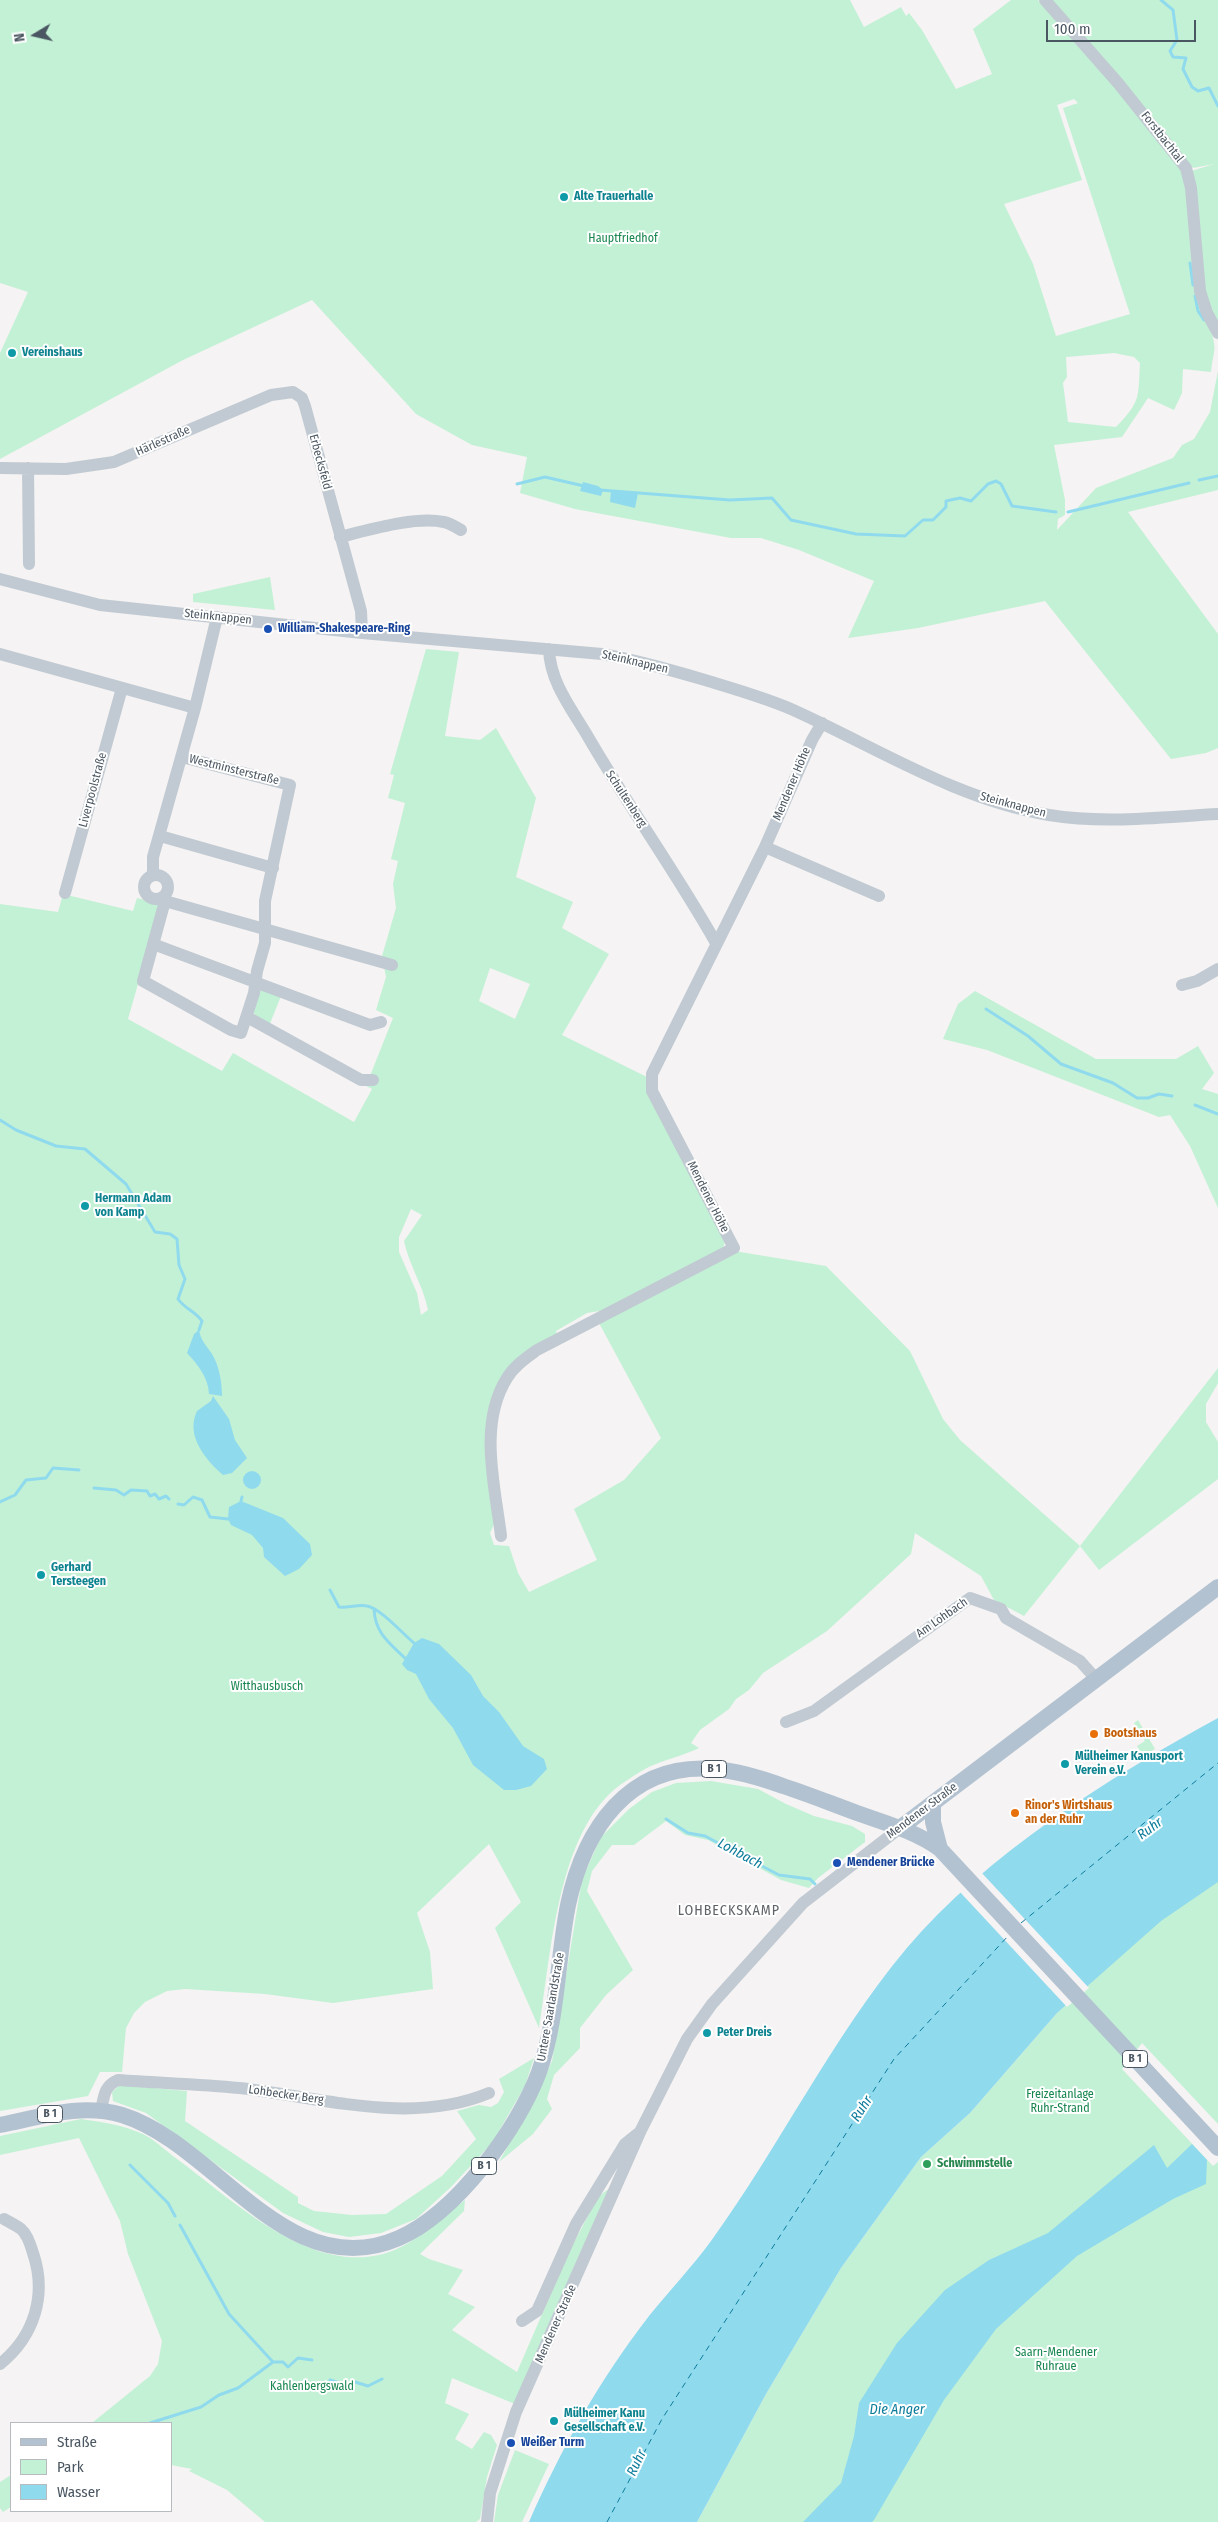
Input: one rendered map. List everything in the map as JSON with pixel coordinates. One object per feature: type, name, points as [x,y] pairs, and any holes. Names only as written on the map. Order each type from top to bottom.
[{"type":"main road","name":"Mendener Straße","points":[[900,1828],[1218,1587]]},
{"type":"main road","name":"Untere Saarlandstraße","points":[[0,2125],[61,2112],[101,2111],[144,2124],[190,2156],[267,2216],[295,2233],[323,2244],[352,2249],[379,2245],[402,2237],[417,2228],[464,2188],[489,2160],[522,2109],[539,2071],[549,2030],[568,1906],[575,1877],[594,1831],[609,1811],[629,1792],[649,1780],[667,1773],[689,1769],[712,1768],[760,1778],[900,1828]]},
{"type":"main road","points":[[933,1803],[933,1822],[942,1852]]},
{"type":"main road","name":"B 1","points":[[900,1828],[926,1839],[942,1852],[1218,2148]]},
{"type":"street","name":"Forstbachtal","points":[[1045,0],[1118,83],[1186,168],[1191,188],[1200,290],[1207,314],[1218,332]]},
{"type":"street","name":"Härlestraße","points":[[0,468],[66,469],[114,462],[271,395],[293,392]]},
{"type":"street","name":"Erbecksfeld","points":[[293,392],[302,398],[305,406],[361,611],[362,633]]},
{"type":"street","points":[[28,468],[29,564]]},
{"type":"street","points":[[340,537],[392,524],[418,522],[443,522],[461,530]]},
{"type":"street","name":"Steinknappen","points":[[0,579],[100,605],[362,633],[549,649],[629,658],[754,695],[822,723],[967,793],[1046,814],[1084,820],[1129,820],[1218,814]]},
{"type":"street","points":[[217,617],[182,758],[154,857],[154,875],[145,882],[145,891],[152,898],[164,899],[392,965]]},
{"type":"street","name":"Schultenberg","points":[[549,649],[554,677],[609,774],[692,901],[716,943]]},
{"type":"street","points":[[0,654],[195,708]]},
{"type":"street","name":"Liverpoolstraße","points":[[65,893],[122,688]]},
{"type":"street","name":"Mendener Höhe","points":[[501,1536],[492,1460],[491,1423],[494,1405],[506,1378],[518,1365],[537,1350],[734,1248],[652,1091],[652,1074],[765,847],[812,740],[822,723]]},
{"type":"street","name":"Westminsterstraße","points":[[154,875],[161,876],[166,881],[167,892],[143,981],[231,1030],[241,1033],[256,983],[256,971],[265,943],[265,901],[272,861],[290,784],[182,758]]},
{"type":"street","points":[[160,836],[272,868]]},
{"type":"street","points":[[765,847],[879,896]]},
{"type":"street","points":[[153,944],[370,1025],[381,1022]]},
{"type":"street","points":[[1182,985],[1197,981],[1218,969]]},
{"type":"street","points":[[246,1017],[361,1080],[373,1080]]},
{"type":"street","name":"Am Lohbach","points":[[786,1722],[814,1712],[970,1598],[1001,1610],[1006,1618],[1080,1661],[1097,1680]]},
{"type":"street","name":"Mendener Straße","points":[[487,2522],[490,2493],[516,2412],[642,2130],[682,2048],[712,2004],[803,1903],[900,1828]]},
{"type":"street","name":"Lohbecker Berg","points":[[101,2111],[105,2090],[109,2084],[118,2080],[238,2088],[375,2106],[414,2108],[466,2103],[490,2093]]},
{"type":"street","name":"Mendener Straße","points":[[522,2321],[537,2311],[576,2224],[625,2144],[642,2130]]},
{"type":"street","points":[[0,2364],[34,2324],[40,2296],[39,2271],[31,2248],[22,2230],[4,2219]]},
{"type":"green space","name":"Hauptfriedhof","points":[[0,0],[850,0],[864,27],[901,7],[906,16],[909,13],[922,30],[956,89],[992,74],[973,29],[1011,0],[1038,0],[1115,86],[1185,173],[1214,164],[1193,168],[1050,0],[1218,0],[1218,325],[1210,329],[1214,346],[1211,372],[1183,369],[1182,393],[1174,410],[1148,398],[1122,437],[1054,445],[1065,500],[1065,515],[1058,519],[1057,530],[1096,488],[1173,458],[1182,445],[1194,439],[1210,412],[1218,371],[1218,490],[1128,512],[1218,634],[1218,748],[1206,753],[1171,759],[1045,601],[918,628],[848,638],[874,581],[799,550],[761,538],[731,538],[575,509],[520,493],[527,457],[472,445],[416,414],[312,300],[183,360],[0,459],[0,353],[28,292],[0,283]],"holes":[[[1074,99],[1078,103],[1063,108],[1130,314],[1056,336],[1033,264],[1004,204],[1082,180],[1057,105]],[[1114,353],[1134,357],[1140,363],[1138,392],[1134,405],[1116,427],[1068,422],[1063,383],[1067,377],[1066,357]]]},
{"type":"green space","points":[[270,577],[275,610],[193,602],[193,594]]},
{"type":"green space","name":"Witthausbusch","points":[[426,649],[459,652],[445,736],[480,740],[496,728],[536,798],[516,877],[573,902],[562,928],[609,954],[562,1035],[647,1077],[726,1237],[723,1249],[605,1310],[587,1313],[556,1331],[557,1335],[532,1348],[492,1399],[496,1520],[490,1533],[494,1545],[509,1546],[518,1573],[529,1592],[597,1560],[574,1509],[624,1480],[661,1438],[599,1323],[734,1251],[826,1266],[910,1351],[943,1419],[960,1440],[1080,1546],[1024,1616],[994,1600],[981,1576],[915,1533],[911,1554],[827,1631],[763,1673],[749,1690],[736,1699],[729,1709],[700,1730],[691,1743],[699,1748],[651,1766],[620,1785],[599,1806],[582,1832],[570,1863],[560,1897],[553,1932],[539,2028],[495,1928],[521,1902],[489,1844],[417,1913],[430,1952],[433,1989],[333,2003],[265,1994],[185,1989],[167,1991],[145,2002],[134,2013],[126,2028],[122,2072],[100,2072],[88,2096],[0,2111],[0,904],[58,912],[63,894],[133,911],[137,898],[154,902],[160,907],[128,1019],[222,1071],[233,1053],[354,1122],[372,1089],[366,1086],[393,1018],[376,1010],[386,977],[382,956],[396,908],[393,884],[398,861],[391,859],[405,803],[388,798],[394,775],[390,774]],"holes":[[[490,968],[530,984],[515,1019],[479,1001]],[[411,1209],[422,1215],[404,1241],[428,1310],[421,1315],[417,1293],[399,1252],[399,1237]]]},
{"type":"green space","points":[[261,988],[281,996],[269,1026],[253,1013]]},
{"type":"green space","points":[[975,991],[1096,1059],[1176,1059],[1198,1046],[1214,1073],[1202,1089],[1218,1094],[1218,1208],[1190,1146],[1170,1115],[1159,1117],[987,1050],[943,1039],[958,1004]]},
{"type":"green space","points":[[1218,1368],[1218,1383],[1206,1404],[1206,1422],[1218,1442],[1218,1479],[1099,1570],[1080,1546]]},
{"type":"green space","points":[[1138,1720],[1155,1749],[1143,1756],[1137,1746],[1145,1741],[1134,1723]]},
{"type":"green space","points":[[711,1781],[758,1789],[814,1816],[852,1826],[865,1834],[865,1842],[818,1878],[809,1888],[781,1880],[708,1840],[685,1835],[666,1821],[634,1845],[612,1845],[592,1871],[587,1891],[633,1970],[606,1995],[580,2028],[580,2048],[554,2075],[547,2099],[552,2109],[533,2134],[499,2162],[535,2098],[552,2061],[582,1879],[601,1837],[629,1809],[652,1792],[676,1783]]},
{"type":"green space","name":"Saarn-Mendener Ruhraue","points":[[1218,1796],[1218,2124],[1142,2043],[1122,2069],[1213,2166],[1218,2162],[1218,2522],[697,2522],[766,2394],[841,2268],[921,2157],[970,2113],[1057,2013],[1088,1985]]},
{"type":"green space","points":[[534,2058],[525,2086],[492,2143],[451,2187],[416,2219],[381,2233],[349,2237],[323,2232],[283,2213],[146,2113],[113,2101],[112,2092],[120,2085],[187,2091],[185,2121],[298,2197],[298,2203],[314,2211],[352,2215],[386,2214],[442,2176],[476,2139],[457,2111],[479,2105],[491,2107],[498,2103],[504,2092],[499,2079]]},
{"type":"green space","name":"Kahlenbergswald","points":[[81,2119],[120,2126],[135,2131],[156,2142],[222,2194],[273,2229],[300,2244],[327,2253],[355,2257],[383,2254],[405,2245],[465,2200],[464,2211],[420,2254],[429,2259],[463,2270],[448,2294],[475,2307],[452,2330],[517,2372],[569,2252],[598,2197],[611,2187],[515,2404],[452,2378],[445,2403],[469,2414],[455,2439],[472,2449],[484,2432],[491,2435],[497,2445],[487,2477],[480,2519],[476,2522],[265,2522],[227,2490],[189,2471],[192,2469],[172,2465],[172,2422],[93,2422],[150,2376],[158,2364],[162,2341],[128,2254],[120,2221],[79,2138],[0,2155],[0,2136]]},
{"type":"green space","points":[[515,2450],[549,2464],[522,2522],[494,2522],[498,2495]]},
{"type":"green space","points":[[10,2476],[10,2508],[3,2512],[0,2508],[0,2482]]},
{"type":"water","points":[[583,482],[598,486],[603,490],[601,496],[580,491]]},
{"type":"water","points":[[611,491],[638,493],[635,508],[610,502]]},
{"type":"water","points":[[199,1330],[202,1340],[217,1363],[221,1379],[222,1396],[209,1394],[199,1367],[187,1353],[194,1334]]},
{"type":"water","points":[[213,1396],[229,1419],[235,1440],[247,1458],[232,1473],[223,1475],[204,1455],[195,1438],[194,1420],[197,1411],[211,1401]]},
{"type":"water","points":[[252,1471],[258,1474],[261,1480],[258,1486],[252,1489],[246,1486],[243,1480],[246,1474]]},
{"type":"water","points":[[241,1501],[283,1518],[310,1544],[312,1555],[299,1569],[285,1576],[264,1557],[263,1548],[252,1535],[231,1525],[228,1519],[229,1507]]},
{"type":"water","points":[[422,1638],[439,1644],[471,1675],[483,1696],[499,1712],[523,1746],[544,1759],[547,1769],[531,1786],[516,1790],[504,1790],[473,1765],[453,1728],[429,1699],[416,1674],[407,1670],[402,1664],[414,1643]]},
{"type":"water","name":"Ruhr","points":[[1218,1718],[1218,1882],[1161,1921],[1057,2013],[970,2113],[921,2157],[841,2268],[766,2394],[697,2522],[529,2522],[568,2441],[614,2364],[649,2316],[711,2241],[760,2168],[854,2019],[906,1949],[938,1914],[973,1881],[1011,1850],[1093,1792]]},
{"type":"water","name":"Die Anger","points":[[1192,2144],[1207,2160],[1206,2184],[1173,2199],[1077,2256],[996,2329],[944,2400],[872,2522],[803,2522],[841,2483],[854,2436],[859,2403],[897,2343],[945,2290],[989,2260],[1048,2233],[1154,2145],[1167,2168]]},
{"type":"pier","points":[[980,1871],[1089,1988],[1067,2007],[959,1891]]},
{"type":"waterway","points":[[1161,0],[1173,10],[1177,40],[1170,51],[1173,57],[1186,58],[1183,69],[1192,87],[1198,91],[1209,88],[1218,106]]},
{"type":"waterway","points":[[1190,263],[1193,285]]},
{"type":"waterway","points":[[1195,296],[1198,311],[1204,320]]},
{"type":"waterway","points":[[1199,480],[1218,476]]},
{"type":"waterway","points":[[517,484],[545,477],[584,486]]},
{"type":"waterway","points":[[600,490],[730,500],[772,498],[791,520],[856,534],[905,536],[923,520],[933,520],[946,507],[946,501],[960,498],[971,501],[988,484],[996,481],[1001,484],[1012,506],[1056,512]]},
{"type":"waterway","points":[[1068,512],[1189,483]]},
{"type":"waterway","points":[[986,1009],[1028,1036],[1061,1064],[1113,1083],[1137,1098],[1148,1098],[1159,1094],[1172,1096]]},
{"type":"waterway","points":[[1195,1105],[1218,1114]]},
{"type":"waterway","points":[[0,1120],[16,1130],[56,1146],[85,1149],[126,1184],[155,1232],[170,1234],[177,1239],[179,1265],[185,1279],[178,1299],[202,1321],[199,1330]]},
{"type":"waterway","points":[[0,1502],[15,1495],[26,1480],[46,1478],[53,1468],[79,1470]]},
{"type":"waterway","points":[[94,1488],[116,1490],[124,1495],[131,1490],[147,1491],[150,1496],[155,1494],[159,1499],[166,1496],[169,1499]]},
{"type":"waterway","points":[[178,1504],[184,1505],[193,1497],[202,1500],[210,1517],[228,1519]]},
{"type":"waterway","points":[[241,1501],[242,1497]]},
{"type":"waterway","points":[[330,1590],[339,1607],[364,1606],[372,1608],[385,1616],[414,1643]]},
{"type":"waterway","points":[[374,1609],[380,1631],[406,1659]]},
{"type":"waterway","name":"Lohbach","points":[[666,1819],[688,1833],[705,1836],[779,1875],[810,1879],[815,1884]]},
{"type":"waterway","points":[[130,2165],[168,2203],[175,2216]]},
{"type":"waterway","points":[[180,2225],[229,2314],[273,2362]]},
{"type":"waterway","points":[[153,2422],[201,2407],[219,2395],[238,2388],[273,2362],[283,2362],[288,2367],[298,2358],[312,2360]]},
{"type":"waterway","points":[[330,2380],[349,2386],[355,2382],[368,2386],[382,2379]]},
{"type":"ferry route","points":[[1021,1923],[1218,1763]]},
{"type":"ferry route","points":[[607,2522],[662,2419],[894,2059],[1009,1935]]},
{"type":"place","name":"Alte Trauerhalle","points":[[564,197]]},
{"type":"place","name":"Vereinshaus","points":[[12,353]]},
{"type":"place","name":"William-Shakespeare-Ring","points":[[268,629]]},
{"type":"place","name":"Hermann Adam von Kamp","points":[[85,1206]]},
{"type":"place","name":"Gerhard Tersteegen","points":[[41,1575]]},
{"type":"place","name":"Bootshaus","points":[[1094,1734]]},
{"type":"place","name":"Mülheimer Kanusport Verein e.V.","points":[[1065,1764]]},
{"type":"place","name":"Rinor's Wirtshaus an der Ruhr","points":[[1015,1813]]},
{"type":"place","name":"Mendener Brücke","points":[[837,1863]]},
{"type":"place","name":"Peter Dreis","points":[[707,2033]]},
{"type":"place","name":"Schwimmstelle","points":[[927,2164]]},
{"type":"place","name":"Mülheimer Kanu Gesellschaft e.V.","points":[[554,2421]]},
{"type":"place","name":"Weißer Turm","points":[[511,2443]]},
{"type":"district","name":"LOHBECKSKAMP","points":[[729,1911]]},
{"type":"park label","name":"Freizeitanlage Ruhr-Strand","points":[[1060,2102]]}]
